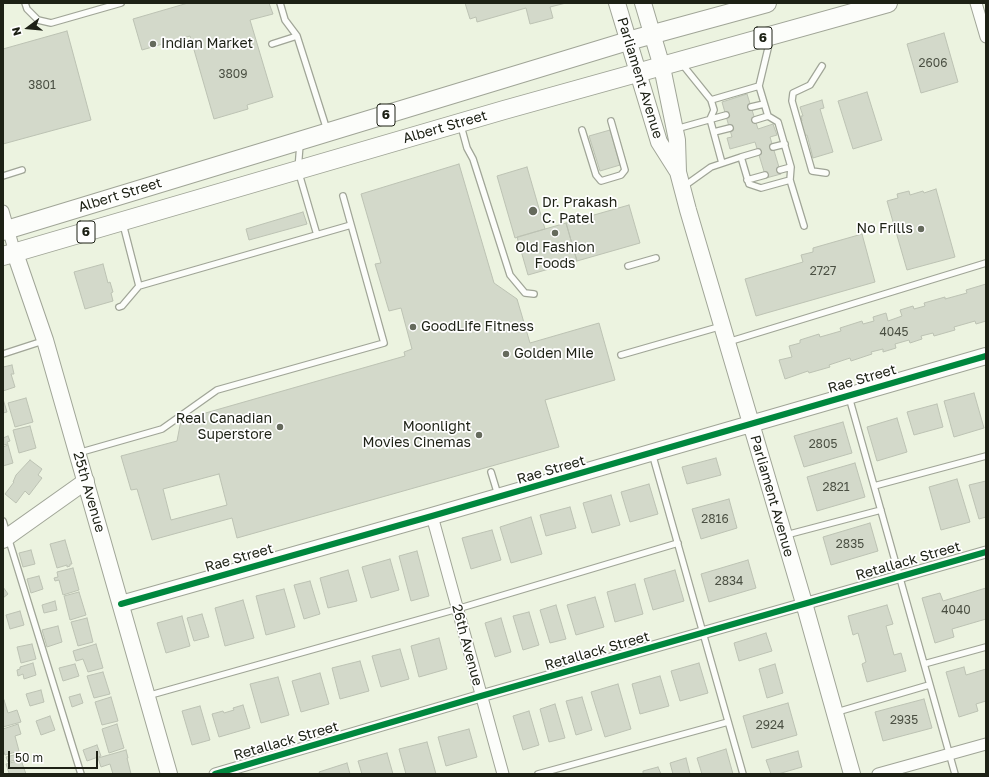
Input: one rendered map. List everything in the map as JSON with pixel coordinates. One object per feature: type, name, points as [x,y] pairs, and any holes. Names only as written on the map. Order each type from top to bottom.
[{"type":"main road","name":"Albert Street","points":[[6,230],[628,41],[767,3]]},
{"type":"main road","name":"Albert Street","points":[[9,255],[460,123],[888,3]]},
{"type":"street","name":"Parliament Avenue","points":[[617,3],[659,142],[678,172]]},
{"type":"street","name":"Parliament Avenue","points":[[644,3],[662,67],[675,129],[677,140],[678,172],[682,188],[804,603],[852,774]]},
{"type":"street","points":[[976,3],[986,37]]},
{"type":"street","name":"25th Avenue","points":[[3,211],[9,255],[45,340],[169,774]]},
{"type":"street","name":"Rae Street","points":[[121,604],[499,497],[986,356]]},
{"type":"street","points":[[5,538],[86,481]]},
{"type":"street","name":"26th Avenue","points":[[432,516],[503,774]]},
{"type":"street","name":"Retallack Street","points":[[215,774],[481,696],[986,552]]},
{"type":"street","points":[[878,774],[986,744]]},
{"type":"lane","points":[[25,3],[27,9],[38,20],[51,23],[121,3]]},
{"type":"lane","points":[[280,3],[285,20],[297,36],[328,132]]},
{"type":"lane","points":[[272,44],[297,36]]},
{"type":"lane","points":[[771,36],[759,86],[768,116],[778,122],[791,167],[790,180],[804,226]]},
{"type":"lane","points":[[680,62],[711,100],[714,110],[710,119],[722,163]]},
{"type":"lane","points":[[822,66],[810,85],[793,93],[792,101],[812,172],[826,173]]},
{"type":"lane","points":[[711,100],[759,86]]},
{"type":"lane","points":[[751,107],[764,104]]},
{"type":"lane","points":[[675,129],[726,115]]},
{"type":"lane","points":[[755,120],[768,116]]},
{"type":"lane","points":[[582,130],[596,175],[601,180],[621,175],[625,170],[611,121]]},
{"type":"lane","points":[[460,123],[510,275],[525,293],[534,294]]},
{"type":"lane","points":[[714,132],[730,128]]},
{"type":"lane","points":[[300,141],[298,170],[317,235]]},
{"type":"lane","points":[[773,147],[784,144]]},
{"type":"lane","points":[[682,188],[711,167],[758,152]]},
{"type":"lane","points":[[741,157],[749,184],[761,188],[790,180]]},
{"type":"lane","points":[[780,170],[791,167]]},
{"type":"lane","points":[[3,176],[22,170]]},
{"type":"lane","points":[[747,180],[765,175]]},
{"type":"lane","points":[[78,453],[162,428],[217,390],[384,343],[343,196]]},
{"type":"lane","points":[[122,222],[139,286]]},
{"type":"lane","points":[[119,307],[122,306],[139,286],[351,225]]},
{"type":"lane","points":[[628,266],[656,258]]},
{"type":"lane","points":[[727,342],[986,263]]},
{"type":"lane","points":[[621,355],[722,326]]},
{"type":"lane","points":[[3,354],[45,340]]},
{"type":"lane","points":[[849,395],[955,774]]},
{"type":"lane","points":[[652,453],[743,774]]},
{"type":"lane","points":[[874,486],[986,456]]},
{"type":"lane","points":[[491,472],[499,497]]},
{"type":"lane","points":[[784,536],[881,510]]},
{"type":"lane","points":[[3,521],[5,538],[81,774]]},
{"type":"lane","points":[[147,696],[458,609],[678,543]]},
{"type":"lane","points":[[924,664],[986,647]]},
{"type":"lane","points":[[834,713],[929,685]]},
{"type":"lane","points":[[538,774],[728,722]]},
{"type":"building","points":[[188,3],[269,3],[273,14],[250,20],[273,97],[247,105],[248,109],[214,119],[190,36],[142,50],[133,19]]},
{"type":"building","points":[[465,3],[566,3],[550,7],[553,18],[530,24],[526,8],[477,22],[476,17],[470,19]]},
{"type":"building","points":[[67,31],[91,120],[3,144],[3,49]]},
{"type":"building","points":[[944,33],[958,82],[921,93],[907,44]]},
{"type":"building","points":[[867,92],[882,140],[853,149],[838,101]]},
{"type":"building","points":[[747,94],[758,129],[773,124],[777,135],[770,137],[781,174],[766,178],[755,142],[730,149],[727,138],[732,137],[722,102]]},
{"type":"building","points":[[822,100],[824,108],[820,109],[833,152],[813,158],[807,135],[803,136],[799,122],[802,121],[801,116],[803,116],[800,107]]},
{"type":"building","points":[[610,130],[620,165],[600,171],[589,136]]},
{"type":"building","name":"Golden Mile","points":[[459,164],[494,283],[517,299],[530,343],[599,323],[615,380],[545,400],[559,447],[237,538],[232,518],[152,540],[137,489],[131,490],[121,456],[177,441],[181,420],[405,356],[404,352],[412,349],[401,308],[389,311],[375,264],[381,263],[361,194]]},
{"type":"building","points":[[527,167],[545,229],[515,238],[497,176]]},
{"type":"building","name":"No Frills","points":[[936,189],[955,257],[907,270],[887,201],[898,198],[897,194],[909,191],[910,195]]},
{"type":"building","points":[[629,205],[640,243],[577,261],[566,223]]},
{"type":"building","points":[[303,212],[307,224],[249,240],[246,229]]},
{"type":"building","points":[[566,223],[577,261],[528,275],[517,237]]},
{"type":"building","points":[[862,234],[875,282],[756,316],[745,279],[803,262],[801,255],[813,252],[813,248]]},
{"type":"building","points":[[103,264],[108,283],[110,282],[113,292],[111,293],[113,301],[85,309],[74,272]]},
{"type":"building","points":[[986,284],[986,321],[976,324],[975,321],[954,327],[955,330],[934,336],[933,333],[921,336],[922,339],[910,343],[909,340],[895,344],[896,348],[883,352],[883,349],[871,352],[872,354],[851,361],[850,358],[829,365],[830,367],[809,373],[808,371],[785,379],[779,360],[792,357],[789,346],[800,343],[800,340],[819,334],[820,337],[841,331],[840,328],[862,321],[863,324],[874,321],[873,317],[886,313],[888,321],[902,316],[900,310],[913,306],[914,309],[925,306],[924,303],[967,293],[966,290]]},
{"type":"building","points":[[12,365],[14,374],[11,374],[15,387],[3,391],[3,367]]},
{"type":"building","points":[[974,393],[984,428],[954,437],[944,401]]},
{"type":"building","points":[[26,398],[33,422],[15,427],[8,403]]},
{"type":"building","points":[[3,399],[7,412],[3,413]]},
{"type":"building","points":[[937,404],[943,427],[914,435],[907,412]]},
{"type":"building","points":[[897,418],[907,452],[877,461],[867,427]]},
{"type":"building","points":[[843,422],[852,453],[804,467],[794,436]]},
{"type":"building","points":[[30,426],[36,448],[19,453],[13,430]]},
{"type":"building","points":[[8,436],[10,441],[7,442],[8,444],[3,445],[3,438]]},
{"type":"building","points":[[8,445],[13,463],[3,466],[3,447]]},
{"type":"building","points":[[716,458],[721,475],[687,484],[682,467]]},
{"type":"building","points":[[30,460],[42,469],[38,475],[42,478],[29,495],[25,491],[16,503],[5,494],[14,482],[16,475]]},
{"type":"building","points":[[855,463],[865,497],[817,511],[807,477]]},
{"type":"building","points":[[219,474],[227,505],[171,520],[163,489]]},
{"type":"building","points":[[957,479],[970,522],[941,530],[929,487]]},
{"type":"building","points":[[986,481],[986,517],[979,519],[969,485]]},
{"type":"building","points":[[649,484],[658,514],[630,522],[621,492]]},
{"type":"building","points":[[611,495],[620,525],[592,533],[583,503]]},
{"type":"building","points":[[729,499],[737,528],[701,539],[692,509]]},
{"type":"building","points":[[570,507],[576,528],[546,536],[540,515]]},
{"type":"building","points":[[531,517],[542,554],[511,563],[500,527]]},
{"type":"building","points":[[870,523],[878,551],[831,565],[823,537]]},
{"type":"building","points":[[492,530],[501,560],[471,569],[462,538]]},
{"type":"building","points":[[65,540],[72,564],[67,567],[67,565],[57,568],[50,544]]},
{"type":"building","points":[[31,550],[35,564],[23,567],[19,553]]},
{"type":"building","points":[[417,551],[429,596],[411,601],[399,556]]},
{"type":"building","points":[[390,559],[399,590],[371,598],[362,567]]},
{"type":"building","points":[[748,560],[756,588],[709,602],[701,574]]},
{"type":"building","points":[[73,568],[79,590],[63,595],[59,580],[55,581],[54,578],[58,577],[57,572]]},
{"type":"building","points":[[348,570],[357,601],[328,608],[320,578]]},
{"type":"building","points":[[675,570],[684,601],[653,610],[644,579]]},
{"type":"building","points":[[39,576],[43,589],[31,593],[27,579]]},
{"type":"building","points":[[310,581],[320,614],[304,619],[294,585]]},
{"type":"building","points":[[635,584],[643,614],[615,622],[607,592]]},
{"type":"building","points":[[3,587],[8,594],[3,598]]},
{"type":"building","points":[[986,588],[986,619],[952,629],[954,637],[935,643],[922,598],[940,593],[943,601]]},
{"type":"building","points":[[284,589],[295,627],[266,635],[256,596]]},
{"type":"building","points":[[79,592],[86,615],[70,620],[64,596]]},
{"type":"building","points":[[595,597],[604,627],[576,635],[567,605]]},
{"type":"building","points":[[243,600],[254,638],[225,646],[215,608]]},
{"type":"building","points":[[55,601],[57,610],[44,613],[42,605]]},
{"type":"building","points":[[556,605],[566,639],[550,643],[540,610]]},
{"type":"building","points":[[887,605],[893,624],[886,626],[894,655],[901,653],[906,671],[867,682],[862,664],[866,662],[858,633],[853,635],[848,616]]},
{"type":"building","points":[[20,611],[24,625],[10,629],[6,615]]},
{"type":"building","points":[[529,612],[539,645],[523,650],[513,616]]},
{"type":"building","points":[[202,614],[209,637],[194,641],[187,618]]},
{"type":"building","points":[[182,616],[190,646],[166,653],[157,623]]},
{"type":"building","points":[[87,618],[93,642],[78,646],[71,622]]},
{"type":"building","points":[[501,618],[511,652],[495,657],[485,623]]},
{"type":"building","points":[[58,626],[62,642],[47,647],[42,630]]},
{"type":"building","points":[[766,633],[772,651],[739,661],[734,643]]},
{"type":"building","points":[[439,638],[447,669],[419,677],[411,646]]},
{"type":"building","points":[[32,644],[36,659],[21,663],[17,647]]},
{"type":"building","points":[[96,644],[103,668],[88,672],[83,659],[76,661],[73,651]]},
{"type":"building","points":[[400,649],[409,679],[381,687],[372,656]]},
{"type":"building","points":[[360,661],[369,691],[340,699],[332,668]]},
{"type":"building","points":[[33,663],[36,675],[24,679],[23,674],[18,676],[17,670],[20,669],[20,667]]},
{"type":"building","points":[[699,663],[708,693],[680,701],[671,671]]},
{"type":"building","points":[[75,664],[79,676],[63,681],[59,668]]},
{"type":"building","points":[[775,664],[783,693],[767,698],[759,669]]},
{"type":"building","points":[[964,667],[966,675],[986,669],[986,701],[976,704],[978,711],[959,717],[946,672]]},
{"type":"building","points":[[103,672],[110,694],[94,698],[87,676]]},
{"type":"building","points":[[320,673],[329,704],[301,712],[292,681]]},
{"type":"building","points":[[660,676],[669,706],[640,714],[632,684]]},
{"type":"building","points":[[278,677],[289,715],[261,723],[250,684]]},
{"type":"building","points":[[618,684],[631,729],[605,737],[591,692]]},
{"type":"building","points":[[41,690],[44,702],[30,706],[26,694]]},
{"type":"building","points":[[80,694],[83,703],[72,707],[69,697]]},
{"type":"building","points":[[111,697],[118,721],[102,725],[95,702]]},
{"type":"building","points":[[582,697],[592,730],[576,735],[566,701]]},
{"type":"building","points":[[924,699],[932,728],[883,741],[875,712]]},
{"type":"building","points":[[4,700],[8,713],[17,710],[21,722],[3,727]]},
{"type":"building","points":[[788,703],[797,735],[752,748],[743,716]]},
{"type":"building","points":[[555,704],[565,738],[549,742],[540,709]]},
{"type":"building","points":[[243,705],[250,728],[219,737],[212,714],[223,711],[224,713]]},
{"type":"building","points":[[200,706],[210,740],[192,745],[182,711]]},
{"type":"building","points":[[529,711],[539,745],[523,750],[513,716]]},
{"type":"building","points":[[50,716],[55,730],[41,735],[36,721]]},
{"type":"building","points":[[18,724],[21,734],[15,736],[19,751],[5,755],[3,749],[3,729]]},
{"type":"building","points":[[117,724],[124,748],[109,753],[102,729]]},
{"type":"building","points":[[469,729],[477,757],[446,766],[438,737]]},
{"type":"building","points":[[427,742],[436,774],[406,774],[399,749]]},
{"type":"building","points":[[97,745],[101,756],[87,761],[83,750]]},
{"type":"building","points":[[726,749],[733,774],[702,774],[697,758]]},
{"type":"building","points":[[126,750],[131,774],[113,774],[110,764],[101,767],[98,758]]},
{"type":"building","points":[[798,751],[802,767],[778,774],[771,774],[766,760]]},
{"type":"building","points":[[387,753],[393,774],[362,774],[358,761]]},
{"type":"building","points":[[18,754],[19,759],[8,762],[6,757]]},
{"type":"building","points":[[686,758],[690,774],[673,774],[670,763]]},
{"type":"building","points":[[21,760],[26,774],[8,774],[6,764]]},
{"type":"building","points":[[347,763],[350,774],[320,774],[319,772]]},
{"type":"building","points":[[658,767],[661,774],[643,774],[643,771]]},
{"type":"cycle path","points":[[121,604],[986,356]]},
{"type":"cycle path","points":[[215,774],[481,696],[986,552]]},
{"type":"place","name":"Indian Market","points":[[153,44]]},
{"type":"place","name":"Dr. Prakash C. Patel","points":[[533,211]]},
{"type":"place","name":"No Frills","points":[[921,229]]},
{"type":"place","name":"Old Fashion Foods","points":[[555,233]]},
{"type":"place","name":"GoodLife Fitness","points":[[413,327]]},
{"type":"place","name":"Golden Mile","points":[[506,354]]},
{"type":"place","name":"Real Canadian Superstore","points":[[280,427]]},
{"type":"place","name":"Moonlight Movies Cinemas","points":[[479,435]]}]
